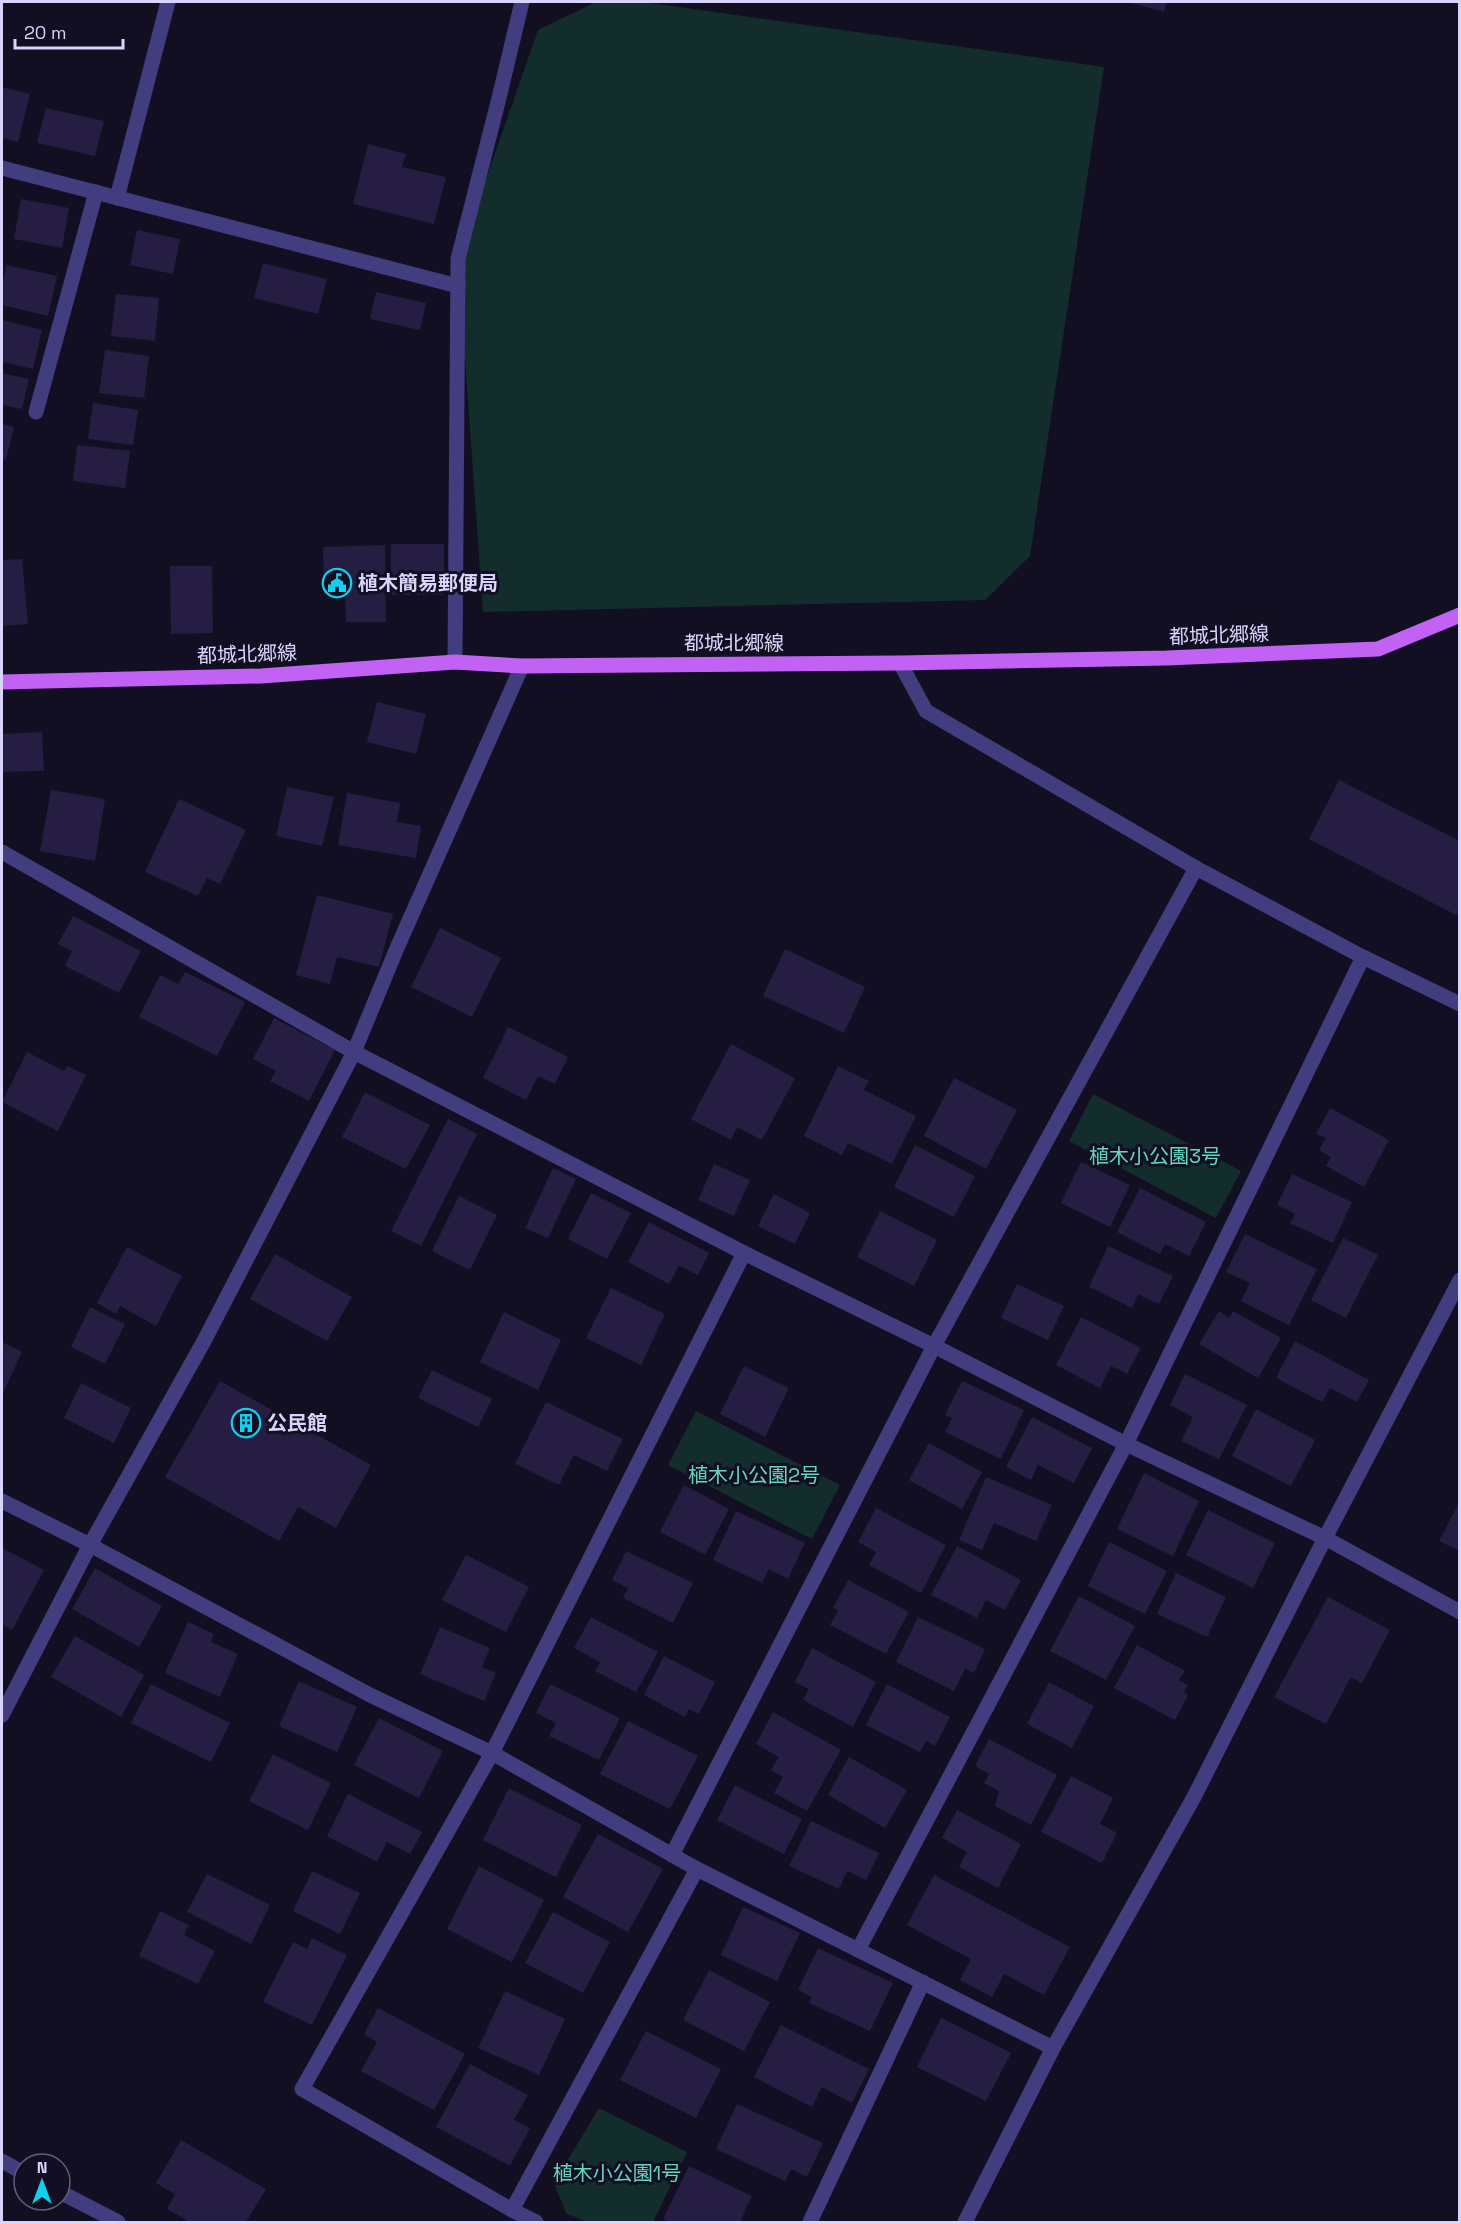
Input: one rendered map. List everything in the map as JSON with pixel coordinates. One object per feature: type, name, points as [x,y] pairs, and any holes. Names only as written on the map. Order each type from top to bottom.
[{"type":"main road","name":"都城北郷線","points":[[2,682],[261,676],[455,662],[522,666],[900,663],[1167,658],[1378,649],[1460,615]]},
{"type":"street","points":[[117,198],[168,2]]},
{"type":"street","points":[[455,662],[458,259],[522,2]]},
{"type":"street","points":[[2,168],[458,286]]},
{"type":"street","points":[[36,412],[96,192]]},
{"type":"street","points":[[900,663],[926,711],[1196,868],[1363,957],[1460,1004]]},
{"type":"street","points":[[2,1715],[90,1545],[204,1341],[354,1052],[397,948],[522,666]]},
{"type":"street","points":[[2,852],[354,1052],[744,1253],[1126,1444],[1325,1538],[1460,1612]]},
{"type":"street","points":[[672,1855],[934,1346],[1196,868]]},
{"type":"street","points":[[858,1950],[1126,1444],[1363,957]]},
{"type":"street","points":[[536,2223],[302,2089],[492,1753],[744,1253]]},
{"type":"street","points":[[965,2223],[1053,2048],[1194,1797],[1325,1538],[1460,1280]]},
{"type":"street","points":[[2,1501],[90,1545],[370,1695],[492,1753],[697,1869],[1053,2048]]},
{"type":"street","points":[[512,2210],[697,1869]]},
{"type":"street","points":[[810,2223],[922,1982]]},
{"type":"street","points":[[72,2198],[118,2223]]},
{"type":"green space","points":[[596,2],[644,2],[1104,67],[1030,556],[985,600],[483,612],[458,259],[538,30]]},
{"type":"green space","name":"植木小公園3号","points":[[1093,1094],[1241,1171],[1216,1218],[1069,1141]]},
{"type":"green space","name":"植木小公園2号","points":[[696,1411],[840,1485],[812,1539],[668,1465]]},
{"type":"green space","name":"植木小公園1号","points":[[599,2108],[687,2152],[653,2222],[587,2222],[566,2213],[554,2183]]},
{"type":"building","points":[[1128,2],[1167,2],[1164,12]]},
{"type":"building","points":[[2,87],[30,94],[18,142],[2,138]]},
{"type":"building","points":[[46,108],[104,121],[95,156],[37,143]]},
{"type":"building","points":[[368,144],[406,154],[402,167],[446,177],[434,224],[353,204]]},
{"type":"building","points":[[21,199],[69,208],[62,248],[14,239]]},
{"type":"building","points":[[137,230],[180,239],[173,274],[130,265]]},
{"type":"building","points":[[263,263],[327,279],[318,314],[254,298]]},
{"type":"building","points":[[6,265],[57,276],[48,316],[2,305]]},
{"type":"building","points":[[376,292],[426,303],[420,330],[370,319]]},
{"type":"building","points":[[116,294],[159,298],[155,341],[111,336]]},
{"type":"building","points":[[2,320],[42,330],[33,369],[2,362]]},
{"type":"building","points":[[105,350],[149,356],[144,398],[99,393]]},
{"type":"building","points":[[2,373],[29,379],[22,409],[2,405]]},
{"type":"building","points":[[93,403],[138,410],[133,445],[88,439]]},
{"type":"building","points":[[2,424],[14,427],[6,460],[2,459]]},
{"type":"building","points":[[77,445],[130,451],[125,488],[73,481]]},
{"type":"building","points":[[391,544],[444,544],[444,595],[391,595]]},
{"type":"building","points":[[385,545],[386,622],[346,622],[345,594],[324,595],[323,547]]},
{"type":"building","points":[[22,559],[28,624],[2,626],[2,560]]},
{"type":"building","points":[[170,566],[212,566],[213,633],[171,634]]},
{"type":"building","points":[[377,702],[426,714],[416,754],[367,742]]},
{"type":"building","points":[[42,732],[44,771],[2,772],[2,734]]},
{"type":"building","points":[[1339,780],[1460,841],[1460,909],[1456,915],[1309,839]]},
{"type":"building","points":[[287,787],[334,797],[322,846],[276,836]]},
{"type":"building","points":[[51,790],[105,799],[95,861],[40,851]]},
{"type":"building","points":[[347,793],[400,803],[397,822],[421,826],[416,858],[338,845]]},
{"type":"building","points":[[179,799],[246,830],[220,884],[207,878],[198,896],[145,872]]},
{"type":"building","points":[[317,895],[393,914],[379,967],[337,957],[330,984],[296,975]]},
{"type":"building","points":[[73,916],[141,951],[119,993],[65,966],[72,951],[58,944]]},
{"type":"building","points":[[440,928],[501,958],[472,1017],[411,987]]},
{"type":"building","points":[[785,949],[865,987],[844,1033],[763,996]]},
{"type":"building","points":[[185,972],[245,1002],[217,1056],[139,1017],[160,975],[178,984]]},
{"type":"building","points":[[274,1018],[335,1050],[309,1101],[270,1081],[276,1071],[253,1059]]},
{"type":"building","points":[[508,1027],[568,1057],[555,1084],[538,1076],[526,1100],[483,1078]]},
{"type":"building","points":[[731,1044],[795,1078],[762,1140],[737,1127],[731,1140],[691,1119]]},
{"type":"building","points":[[27,1052],[64,1071],[67,1066],[86,1075],[58,1131],[2,1102]]},
{"type":"building","points":[[838,1066],[869,1081],[864,1090],[916,1116],[892,1164],[848,1143],[842,1155],[804,1136]]},
{"type":"building","points":[[954,1078],[1017,1110],[986,1169],[924,1136]]},
{"type":"building","points":[[365,1092],[430,1125],[406,1169],[342,1137]]},
{"type":"building","points":[[1330,1108],[1389,1140],[1364,1187],[1326,1166],[1331,1157],[1319,1150],[1326,1138],[1316,1134]]},
{"type":"building","points":[[448,1119],[477,1134],[421,1246],[391,1231]]},
{"type":"building","points":[[915,1145],[975,1176],[954,1217],[894,1187]]},
{"type":"building","points":[[1081,1162],[1130,1185],[1110,1227],[1061,1203]]},
{"type":"building","points":[[714,1164],[750,1180],[734,1216],[698,1200]]},
{"type":"building","points":[[553,1168],[576,1179],[548,1238],[525,1228]]},
{"type":"building","points":[[1292,1174],[1352,1202],[1333,1243],[1290,1223],[1295,1214],[1277,1205]]},
{"type":"building","points":[[1140,1188],[1206,1222],[1189,1256],[1165,1244],[1160,1254],[1117,1232]]},
{"type":"building","points":[[591,1193],[631,1213],[607,1259],[568,1239]]},
{"type":"building","points":[[774,1194],[810,1213],[795,1244],[758,1226]]},
{"type":"building","points":[[459,1196],[497,1215],[470,1270],[432,1251]]},
{"type":"building","points":[[880,1211],[937,1240],[914,1286],[857,1257]]},
{"type":"building","points":[[649,1222],[709,1253],[698,1275],[679,1266],[669,1284],[628,1262]]},
{"type":"building","points":[[1245,1234],[1317,1269],[1289,1325],[1241,1301],[1250,1283],[1226,1272]]},
{"type":"building","points":[[1343,1238],[1378,1255],[1346,1318],[1311,1300]]},
{"type":"building","points":[[1108,1246],[1173,1276],[1159,1304],[1138,1294],[1132,1308],[1089,1287]]},
{"type":"building","points":[[127,1247],[182,1276],[156,1326],[120,1306],[116,1314],[97,1303]]},
{"type":"building","points":[[275,1254],[352,1297],[327,1341],[250,1299]]},
{"type":"building","points":[[1017,1284],[1064,1306],[1048,1340],[1001,1318]]},
{"type":"building","points":[[611,1288],[665,1314],[641,1365],[586,1338]]},
{"type":"building","points":[[90,1307],[125,1324],[105,1364],[71,1347]]},
{"type":"building","points":[[1219,1311],[1229,1318],[1233,1311],[1281,1338],[1258,1378],[1199,1344]]},
{"type":"building","points":[[504,1312],[561,1340],[538,1390],[480,1362]]},
{"type":"building","points":[[1081,1317],[1141,1348],[1127,1374],[1111,1366],[1100,1388],[1056,1365]]},
{"type":"building","points":[[1295,1341],[1369,1380],[1357,1402],[1330,1388],[1322,1402],[1276,1378]]},
{"type":"building","points":[[2,1342],[22,1352],[3,1393],[2,1392]]},
{"type":"building","points":[[744,1366],[789,1388],[765,1437],[720,1414]]},
{"type":"building","points":[[432,1370],[492,1399],[478,1427],[418,1398]]},
{"type":"building","points":[[1185,1374],[1247,1405],[1219,1459],[1181,1441],[1193,1417],[1170,1405]]},
{"type":"building","name":"公民館","points":[[220,1381],[371,1465],[336,1528],[298,1507],[279,1541],[165,1477]]},
{"type":"building","points":[[962,1381],[1024,1410],[1001,1459],[945,1432],[952,1418],[945,1415]]},
{"type":"building","points":[[81,1383],[131,1408],[114,1443],[64,1418]]},
{"type":"building","points":[[546,1402],[623,1439],[607,1471],[574,1455],[559,1485],[515,1464]]},
{"type":"building","points":[[1256,1409],[1315,1440],[1291,1486],[1232,1456]]},
{"type":"building","points":[[1032,1417],[1092,1448],[1074,1483],[1038,1465],[1031,1480],[1006,1467]]},
{"type":"building","points":[[929,1443],[982,1472],[962,1509],[909,1480]]},
{"type":"building","points":[[1144,1473],[1199,1501],[1173,1556],[1117,1529]]},
{"type":"building","points":[[986,1477],[1052,1505],[1036,1541],[994,1523],[982,1550],[959,1540]]},
{"type":"building","points":[[684,1485],[729,1509],[705,1555],[660,1532]]},
{"type":"building","points":[[1460,1501],[1460,1551],[1439,1541]]},
{"type":"building","points":[[876,1508],[946,1545],[921,1593],[869,1565],[876,1552],[858,1542]]},
{"type":"building","points":[[1208,1510],[1275,1543],[1253,1588],[1186,1555]]},
{"type":"building","points":[[736,1511],[805,1543],[788,1579],[769,1569],[762,1583],[713,1560]]},
{"type":"building","points":[[1109,1542],[1167,1571],[1145,1614],[1088,1586]]},
{"type":"building","points":[[957,1546],[1021,1580],[1005,1610],[986,1600],[977,1618],[931,1595]]},
{"type":"building","points":[[2,1548],[44,1570],[12,1630],[2,1624]]},
{"type":"building","points":[[626,1551],[693,1583],[673,1623],[623,1598],[628,1588],[612,1580]]},
{"type":"building","points":[[466,1555],[529,1587],[506,1632],[442,1600]]},
{"type":"building","points":[[95,1568],[162,1606],[139,1647],[72,1609]]},
{"type":"building","points":[[1176,1573],[1226,1597],[1207,1637],[1157,1614]]},
{"type":"building","points":[[848,1580],[909,1612],[886,1654],[830,1625],[838,1611],[833,1608]]},
{"type":"building","points":[[1079,1596],[1135,1626],[1106,1680],[1050,1651]]},
{"type":"building","points":[[1328,1597],[1390,1630],[1362,1683],[1351,1677],[1326,1724],[1274,1697]]},
{"type":"building","points":[[591,1617],[658,1652],[636,1692],[595,1671],[600,1662],[574,1648]]},
{"type":"building","points":[[918,1617],[985,1649],[974,1673],[965,1669],[954,1691],[896,1662]]},
{"type":"building","points":[[188,1622],[214,1634],[211,1642],[238,1654],[220,1697],[165,1673]]},
{"type":"building","points":[[440,1627],[490,1648],[482,1667],[496,1673],[484,1701],[420,1674]]},
{"type":"building","points":[[75,1636],[144,1675],[121,1717],[51,1677]]},
{"type":"building","points":[[1137,1645],[1185,1671],[1179,1680],[1188,1685],[1184,1692],[1188,1695],[1175,1720],[1114,1688]]},
{"type":"building","points":[[812,1648],[876,1682],[853,1727],[803,1700],[809,1689],[795,1682]]},
{"type":"building","points":[[664,1656],[715,1682],[699,1714],[689,1709],[685,1717],[644,1695]]},
{"type":"building","points":[[299,1681],[357,1707],[337,1752],[279,1726]]},
{"type":"building","points":[[1049,1682],[1094,1706],[1072,1748],[1027,1724]]},
{"type":"building","points":[[151,1684],[230,1723],[211,1762],[131,1723]]},
{"type":"building","points":[[550,1684],[620,1718],[599,1760],[549,1736],[556,1723],[536,1713]]},
{"type":"building","points":[[887,1684],[950,1717],[935,1746],[926,1741],[920,1752],[866,1725]]},
{"type":"building","points":[[773,1712],[841,1750],[807,1811],[774,1793],[783,1777],[771,1770],[779,1757],[756,1744]]},
{"type":"building","points":[[379,1718],[443,1751],[419,1798],[354,1765]]},
{"type":"building","points":[[628,1721],[698,1756],[670,1809],[600,1774]]},
{"type":"building","points":[[989,1739],[1057,1775],[1031,1825],[995,1806],[999,1791],[984,1783],[989,1774],[975,1766]]},
{"type":"building","points":[[273,1754],[331,1783],[308,1830],[249,1801]]},
{"type":"building","points":[[849,1757],[907,1790],[885,1828],[828,1795]]},
{"type":"building","points":[[1071,1776],[1113,1798],[1100,1824],[1117,1833],[1102,1863],[1041,1832]]},
{"type":"building","points":[[735,1785],[802,1819],[784,1854],[717,1820]]},
{"type":"building","points":[[509,1788],[582,1825],[556,1877],[483,1840]]},
{"type":"building","points":[[348,1794],[422,1832],[410,1854],[387,1842],[377,1862],[327,1836]]},
{"type":"building","points":[[957,1810],[1021,1844],[998,1888],[959,1867],[967,1852],[942,1838]]},
{"type":"building","points":[[811,1821],[879,1853],[866,1880],[847,1871],[839,1889],[789,1866]]},
{"type":"building","points":[[598,1834],[663,1869],[628,1932],[563,1897]]},
{"type":"building","points":[[479,1866],[544,1900],[512,1962],[447,1929]]},
{"type":"building","points":[[312,1871],[360,1893],[340,1934],[293,1911]]},
{"type":"building","points":[[207,1874],[270,1905],[251,1944],[187,1912]]},
{"type":"building","points":[[934,1875],[1070,1947],[1044,1995],[1004,1974],[992,1997],[960,1980],[971,1959],[907,1925]]},
{"type":"building","points":[[743,1907],[800,1933],[777,1981],[721,1955]]},
{"type":"building","points":[[160,1911],[189,1925],[184,1935],[215,1951],[198,1984],[139,1956]]},
{"type":"building","points":[[553,1912],[610,1942],[583,1993],[525,1963]]},
{"type":"building","points":[[312,1938],[347,1955],[312,2025],[263,2002],[293,1942],[307,1949]]},
{"type":"building","points":[[818,1948],[893,1983],[870,2031],[809,2003],[812,1997],[798,1990]]},
{"type":"building","points":[[709,1970],[770,2002],[744,2051],[683,2020]]},
{"type":"building","points":[[505,1991],[565,2019],[539,2075],[478,2048]]},
{"type":"building","points":[[378,2008],[465,2054],[434,2110],[361,2071],[377,2042],[364,2034]]},
{"type":"building","points":[[941,2018],[1011,2053],[986,2101],[917,2067]]},
{"type":"building","points":[[781,2025],[869,2069],[852,2103],[822,2087],[812,2107],[754,2077]]},
{"type":"building","points":[[646,2031],[721,2069],[696,2118],[620,2080]]},
{"type":"building","points":[[470,2064],[528,2095],[514,2120],[530,2128],[510,2166],[436,2127]]},
{"type":"building","points":[[737,2104],[823,2143],[807,2177],[791,2169],[785,2181],[716,2149]]},
{"type":"building","points":[[181,2140],[266,2189],[246,2222],[190,2222],[167,2209],[175,2194],[156,2183]]},
{"type":"building","points":[[689,2166],[752,2196],[740,2222],[670,2222],[663,2219]]},
{"type":"place","name":"植木簡易郵便局","points":[[337,583]]},
{"type":"place","name":"公民館","points":[[246,1423]]}]
